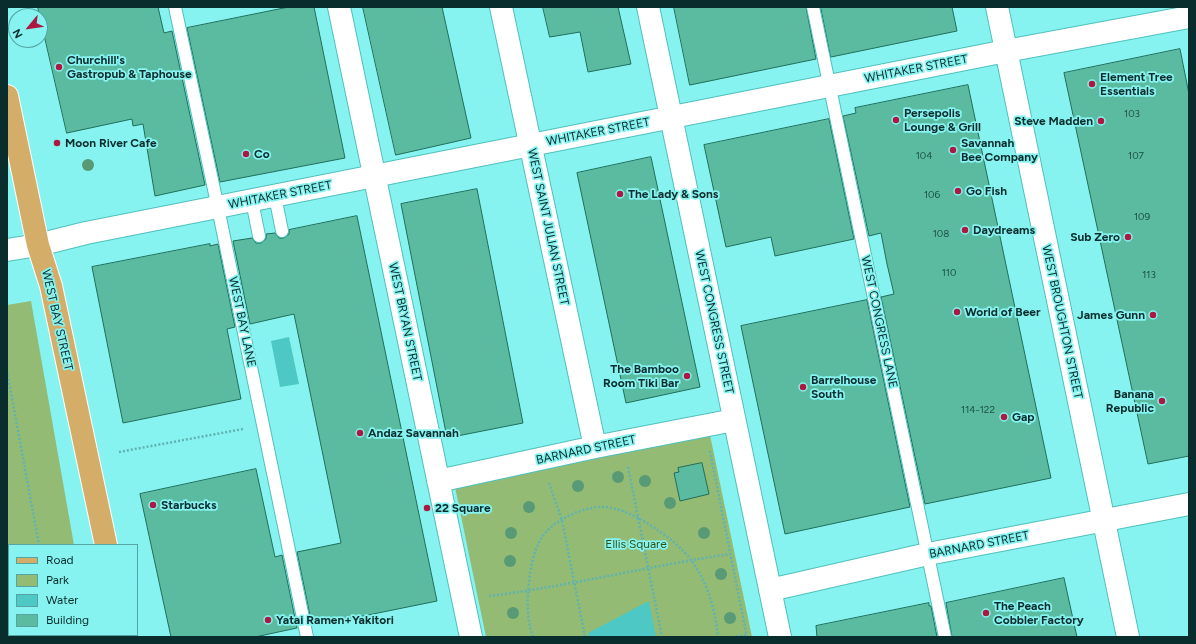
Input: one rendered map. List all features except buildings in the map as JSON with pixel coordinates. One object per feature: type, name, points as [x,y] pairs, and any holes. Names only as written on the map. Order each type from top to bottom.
[{"type":"main road","name":"WEST BAY STREET","points":[[7,96],[38,245],[51,286],[106,544]]},
{"type":"street","name":"WEST BRYAN STREET","points":[[339,7],[471,637]]},
{"type":"street","name":"WEST SAINT JULIAN STREET","points":[[501,7],[595,447]]},
{"type":"street","name":"WEST CONGRESS STREET","points":[[648,7],[780,637]]},
{"type":"street","name":"WEST BROUGHTON STREET","points":[[997,7],[1128,637]]},
{"type":"street","name":"WHITAKER STREET","points":[[7,250],[671,117],[1006,51],[1189,17]]},
{"type":"street","name":"BARNARD STREET","points":[[438,480],[734,420]]},
{"type":"street","name":"BARNARD STREET","points":[[770,590],[928,554],[1104,522],[1189,504]]},
{"type":"lane","name":"WEST BAY LANE","points":[[175,7],[307,637]]},
{"type":"lane","name":"WEST CONGRESS LANE","points":[[813,7],[945,637]]},
{"type":"lane","points":[[1187,7],[1189,17]]},
{"type":"lane","points":[[275,196],[282,231]]},
{"type":"lane","points":[[252,201],[259,236]]},
{"type":"path","points":[[7,371],[39,544]]},
{"type":"path","points":[[119,452],[263,425]]},
{"type":"path","points":[[709,449],[747,636],[732,637]]},
{"type":"path","points":[[628,465],[662,637]]},
{"type":"path","points":[[548,480],[562,520],[585,637]]},
{"type":"path","points":[[533,637],[530,628],[527,591],[532,558],[546,533],[562,520],[578,512],[600,507],[614,508],[639,519],[668,537],[691,560],[707,586],[715,615],[718,637]]},
{"type":"path","points":[[483,597],[574,584],[648,567],[730,554]]},
{"type":"green space","points":[[31,301],[74,544],[8,544],[7,630],[7,305]]},
{"type":"green space","name":"Ellis Square","points":[[710,435],[752,637],[486,637],[455,487]]},
{"type":"water","points":[[289,337],[299,384],[280,387],[271,341]]},
{"type":"water","points":[[649,601],[656,637],[589,637],[588,633]]},
{"type":"place","name":"Churchill's Gastropub & Taphouse","points":[[59,67]]},
{"type":"place","name":"Element Tree Essentials","points":[[1092,84]]},
{"type":"place","name":"Persepolis Lounge & Grill","points":[[896,120]]},
{"type":"place","name":"Steve Madden","points":[[1101,121]]},
{"type":"place","name":"Moon River Cafe","points":[[57,143]]},
{"type":"place","name":"Savannah Bee Company","points":[[953,150]]},
{"type":"place","name":"Co","points":[[246,154]]},
{"type":"place","name":"Go Fish","points":[[958,191]]},
{"type":"place","name":"The Lady & Sons","points":[[620,194]]},
{"type":"place","name":"Daydreams","points":[[965,230]]},
{"type":"place","name":"Sub Zero","points":[[1128,237]]},
{"type":"place","name":"World of Beer","points":[[957,312]]},
{"type":"place","name":"James Gunn","points":[[1153,315]]},
{"type":"place","name":"The Bamboo Room Tiki Bar","points":[[687,376]]},
{"type":"place","name":"Barrelhouse South","points":[[803,387]]},
{"type":"place","name":"Banana Republic","points":[[1162,401]]},
{"type":"place","name":"Gap","points":[[1004,417]]},
{"type":"place","name":"Andaz Savannah","points":[[360,433]]},
{"type":"place","name":"Starbucks","points":[[153,505]]},
{"type":"place","name":"22 Square","points":[[427,508]]},
{"type":"place","name":"The Peach Cobbler Factory","points":[[986,613]]},
{"type":"place","name":"Yatai Ramen+Yakitori","points":[[268,620]]}]
